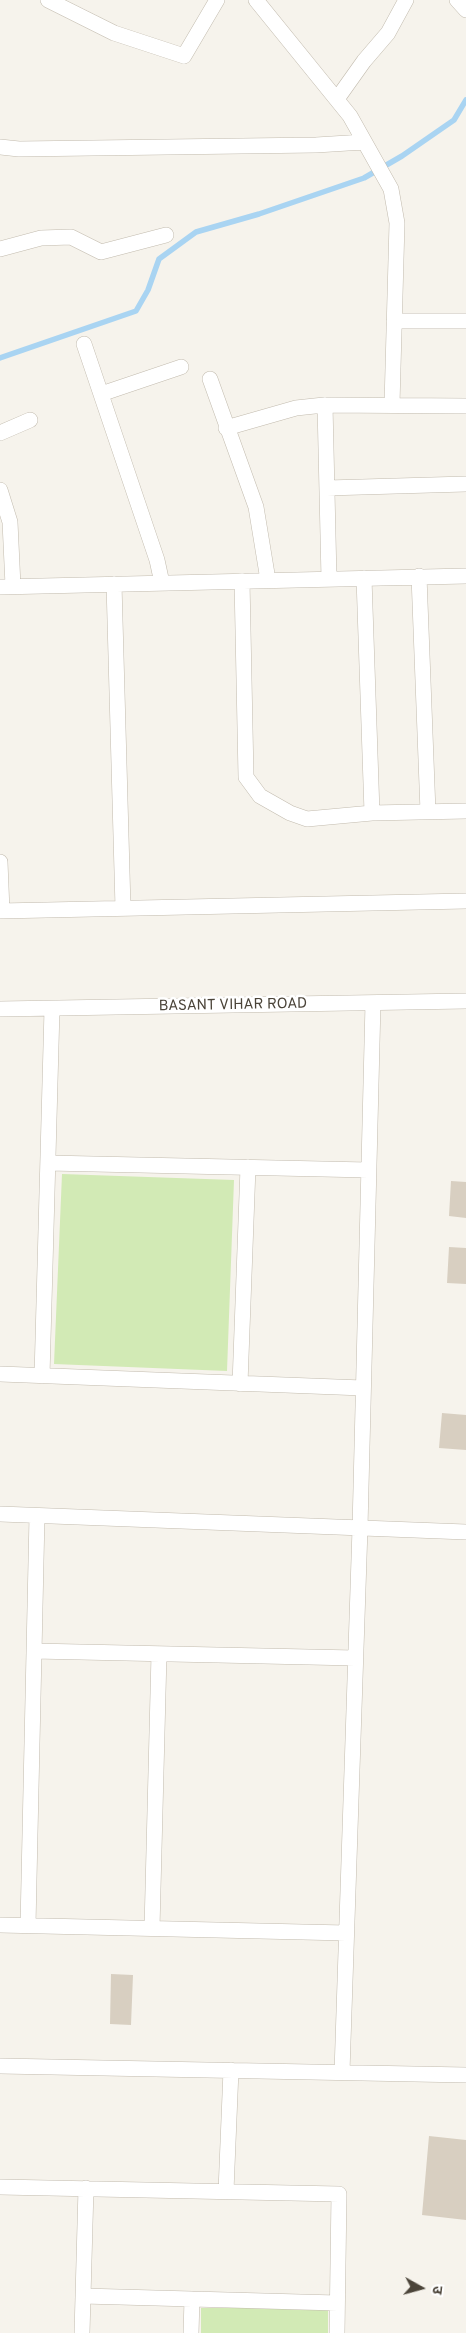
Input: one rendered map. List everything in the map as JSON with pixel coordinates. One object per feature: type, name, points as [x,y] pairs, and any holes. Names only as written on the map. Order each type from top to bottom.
[{"type":"street","points":[[48,0],[114,33],[184,56],[217,0]]},
{"type":"street","points":[[256,0],[350,116],[391,190],[397,223],[392,404]]},
{"type":"street","points":[[337,99],[364,61],[388,33],[406,0]]},
{"type":"street","points":[[457,0],[466,10]]},
{"type":"street","points":[[0,147],[38,149],[316,145],[367,147]]},
{"type":"street","points":[[0,249],[41,238],[71,237],[101,252],[166,235]]},
{"type":"street","points":[[394,321],[466,321]]},
{"type":"street","points":[[84,344],[157,560],[162,583]]},
{"type":"street","points":[[101,394],[181,367]]},
{"type":"street","points":[[210,379],[226,428],[256,507],[268,580]]},
{"type":"street","points":[[325,405],[329,579]]},
{"type":"street","points":[[226,428],[296,408],[325,405],[466,406]]},
{"type":"street","points":[[0,433],[30,420]]},
{"type":"street","points":[[327,488],[466,484]]},
{"type":"street","points":[[0,490],[10,522],[6,586],[466,576]]},
{"type":"street","points":[[419,576],[428,812]]},
{"type":"street","points":[[364,578],[372,813]]},
{"type":"street","points":[[242,581],[246,777],[260,796],[290,813],[307,818],[372,813],[466,811]]},
{"type":"street","points":[[114,584],[123,908]]},
{"type":"street","points":[[0,862],[1,911],[466,901]]},
{"type":"street","name":"BASANT VIHAR ROAD","points":[[0,1009],[466,1001]]},
{"type":"street","points":[[342,2072],[360,1528],[373,1003]]},
{"type":"street","points":[[42,1376],[52,1009]]},
{"type":"street","points":[[48,1163],[368,1170]]},
{"type":"street","points":[[240,1384],[248,1167]]},
{"type":"street","points":[[0,1374],[363,1388]]},
{"type":"street","points":[[0,1514],[466,1532]]},
{"type":"street","points":[[28,1925],[37,1516]]},
{"type":"street","points":[[34,1651],[355,1658]]},
{"type":"street","points":[[152,1928],[158,1654]]},
{"type":"street","points":[[0,1925],[346,1933]]},
{"type":"street","points":[[0,2066],[466,2074]]},
{"type":"street","points":[[226,2191],[231,2070]]},
{"type":"street","points":[[0,2187],[339,2194],[336,2333]]},
{"type":"street","points":[[82,2333],[86,2188]]},
{"type":"street","points":[[83,2296],[337,2302]]},
{"type":"street","points":[[190,2333],[192,2299]]},
{"type":"green space","points":[[62,1174],[234,1180],[227,1371],[54,1364]]},
{"type":"green space","points":[[201,2308],[328,2308],[328,2333],[201,2333]]},
{"type":"building","points":[[451,1181],[466,1182],[466,1218],[449,1216]]},
{"type":"building","points":[[449,1247],[466,1248],[466,1284],[447,1283]]},
{"type":"building","points":[[442,1413],[466,1415],[466,1450],[439,1448]]},
{"type":"building","points":[[111,1974],[133,1975],[131,2025],[110,2024]]},
{"type":"building","points":[[429,2136],[466,2140],[466,2220],[422,2215]]},
{"type":"waterway","points":[[0,358],[136,311],[148,290],[159,259],[196,232],[259,214],[364,178],[402,156],[454,120],[466,100]]}]
